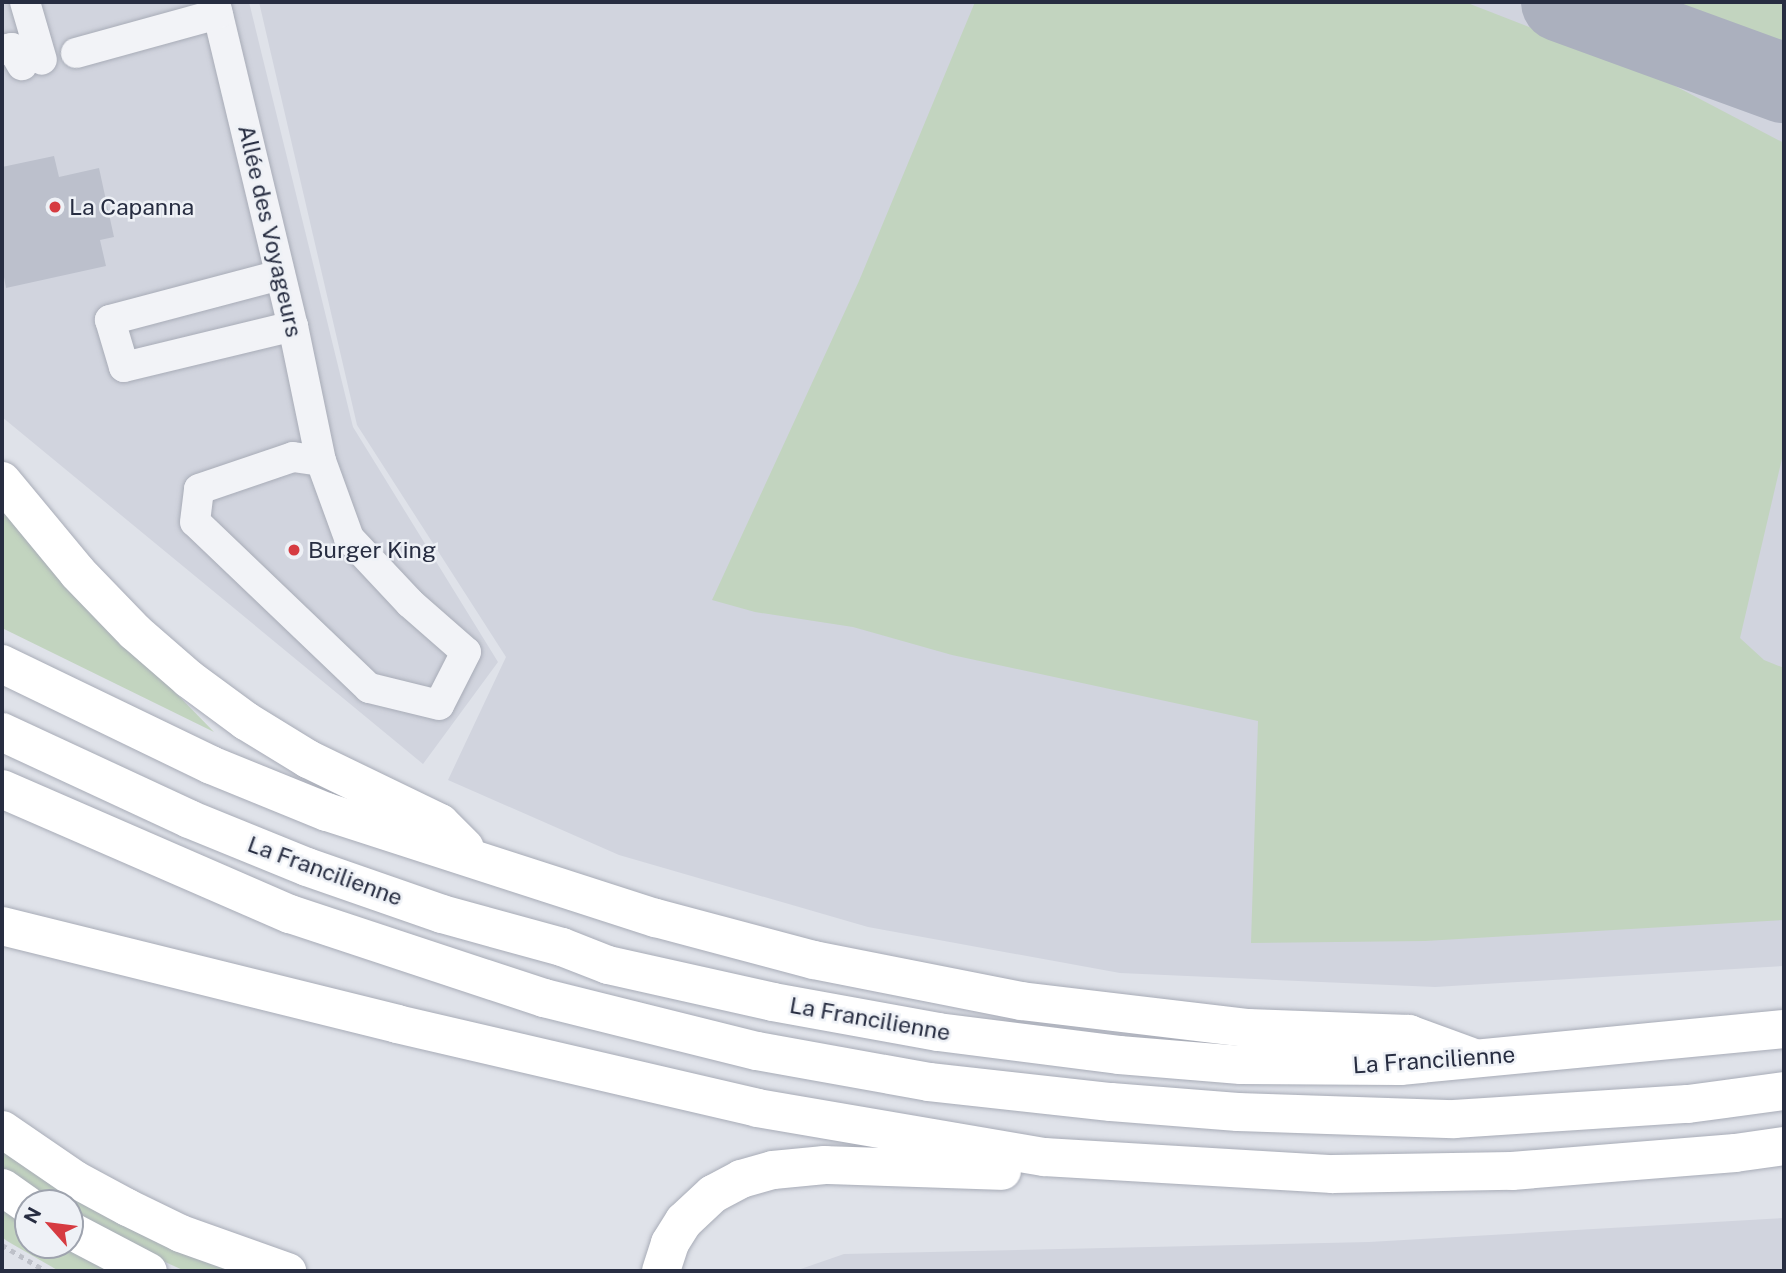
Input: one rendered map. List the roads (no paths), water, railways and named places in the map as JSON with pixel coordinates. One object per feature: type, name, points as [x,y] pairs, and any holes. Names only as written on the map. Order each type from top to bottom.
[{"type":"highway","points":[[2,481],[97,593],[135,632],[189,679],[246,721],[308,759],[440,823],[478,862]]},
{"type":"highway","points":[[2,664],[211,765],[327,812],[656,918],[827,962],[1021,1000],[1248,1028],[1409,1034],[1475,1058]]},
{"type":"highway","name":"La Francilienne","points":[[2,732],[189,819],[307,867],[430,910],[562,947],[608,965],[773,1002],[938,1032],[1119,1055],[1241,1065],[1400,1066],[1784,1029]]},
{"type":"highway","points":[[2,789],[290,914],[544,998],[757,1051],[929,1082],[1238,1112],[1454,1119],[1688,1104],[1784,1091]]},
{"type":"highway","points":[[2,926],[757,1108],[1044,1157],[1247,1171],[1457,1172],[1512,1171],[1735,1153],[1784,1146]]},
{"type":"highway","points":[[661,1271],[670,1243],[690,1213],[713,1194],[741,1179],[773,1170],[825,1165],[918,1166],[997,1173],[1044,1157]]},
{"type":"main road","points":[[2,1129],[65,1172],[127,1207],[180,1233],[287,1271]]},
{"type":"main road","points":[[84,1237],[148,1271]]},
{"type":"street","points":[[22,59],[25,2]]},
{"type":"street","points":[[76,53],[217,8]]},
{"type":"street","name":"Allée des Voyageurs","points":[[217,8],[293,326],[321,461],[349,538],[410,604],[466,652],[439,705],[369,688],[195,522],[199,489],[293,457],[321,461]]},
{"type":"street","points":[[280,275],[110,320],[124,367],[293,326]]},
{"type":"place","name":"La Capanna","points":[[55,207]]},
{"type":"place","name":"Burger King","points":[[294,550]]}]
